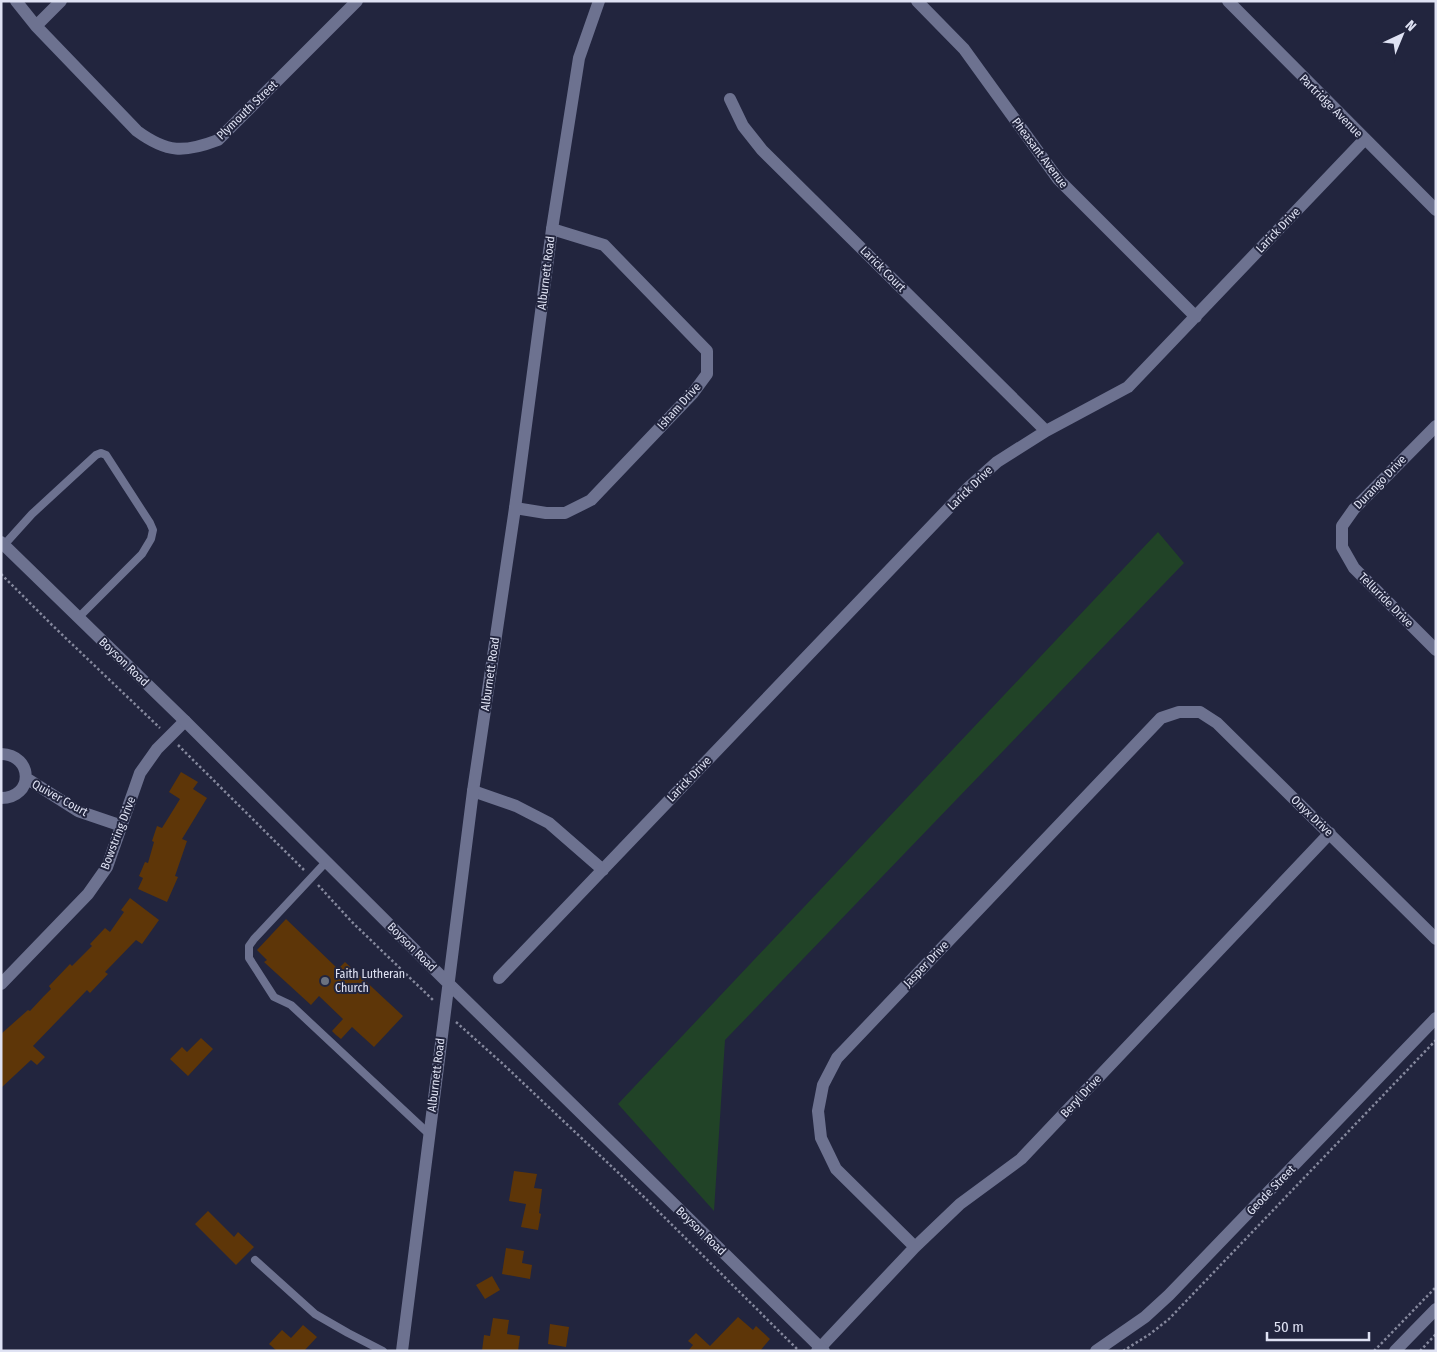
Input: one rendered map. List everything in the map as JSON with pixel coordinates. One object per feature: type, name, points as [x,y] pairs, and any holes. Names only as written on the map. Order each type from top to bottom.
[{"type":"street","name":"Plymouth Street","points":[[16,1],[36,26],[137,131],[152,142],[173,149],[197,148],[218,140],[357,1]]},
{"type":"street","points":[[36,26],[61,1]]},
{"type":"street","name":"Alburnett Road","points":[[402,1351],[473,791],[515,508],[552,229],[579,58],[599,1]]},
{"type":"street","name":"Pheasant Avenue","points":[[917,1],[964,49],[1058,180],[1196,317]]},
{"type":"street","name":"Partridge Avenue","points":[[1228,1],[1364,140],[1436,210]]},
{"type":"street","name":"Larick Court","points":[[730,99],[743,126],[762,150],[1046,431]]},
{"type":"street","name":"Larick Drive","points":[[499,978],[968,488],[997,462],[1046,431],[1128,388],[1364,140]]},
{"type":"street","name":"Isham Drive","points":[[515,508],[546,513],[565,512],[590,500],[693,393],[707,374],[707,351],[604,245],[552,229]]},
{"type":"street","name":"Durango Drive","points":[[1342,547],[1342,526],[1354,509],[1436,426]]},
{"type":"street","name":"Boyson Road","points":[[2,545],[185,721],[821,1350]]},
{"type":"street","name":"Telluride Drive","points":[[1342,547],[1354,568],[1436,650]]},
{"type":"street","name":"Onyx Drive","points":[[1179,712],[1200,712],[1217,723],[1436,939]]},
{"type":"street","name":"Jasper Drive","points":[[916,1247],[836,1169],[821,1138],[818,1111],[823,1085],[837,1058],[1162,718],[1179,712]]},
{"type":"street","name":"Bowstring Drive","points":[[1,984],[88,894],[107,867],[140,773],[157,749],[185,721]]},
{"type":"street","name":"Quiver Court","points":[[1,754],[17,758],[25,771],[26,778],[21,791],[15,796],[1,798]]},
{"type":"street","name":"Quiver Court","points":[[26,778],[78,811],[122,826]]},
{"type":"street","points":[[473,791],[516,806],[549,823],[603,870]]},
{"type":"street","name":"Beryl Drive","points":[[821,1350],[916,1247],[960,1204],[1021,1159],[1330,833]]},
{"type":"street","name":"Geode Street","points":[[1096,1351],[1145,1317],[1169,1295],[1436,1018]]},
{"type":"street","points":[[1395,1351],[1436,1309]]},
{"type":"lane","points":[[2,545],[32,514],[96,455],[101,453],[106,455],[153,530],[151,539],[142,554],[78,617]]},
{"type":"lane","points":[[326,862],[254,939],[249,946],[249,958],[274,997],[292,1005],[429,1134]]},
{"type":"lane","points":[[255,1260],[316,1314],[382,1351]]},
{"type":"path","points":[[1,574],[163,730]]},
{"type":"path","points":[[471,1036],[645,1198],[797,1350]]},
{"type":"path","points":[[1123,1351],[1169,1319],[1436,1040]]},
{"type":"path","points":[[1374,1351],[1436,1287]]},
{"type":"path","points":[[1420,1351],[1436,1334]]},
{"type":"green space","points":[[1158,532],[1184,563],[725,1040],[714,1211],[618,1104]]},
{"type":"building","points":[[181,772],[198,782],[193,789],[207,798],[182,839],[187,841],[175,876],[178,877],[167,902],[138,889],[143,878],[139,876],[145,862],[148,863],[157,826],[162,828],[180,799],[169,792]]},
{"type":"building","points":[[130,898],[159,920],[142,944],[136,940],[105,972],[108,974],[90,993],[87,990],[33,1046],[45,1057],[37,1065],[31,1060],[1,1088],[1,1034],[28,1010],[30,1011],[51,989],[49,986],[70,964],[72,966],[92,946],[90,944],[105,928],[110,932],[124,912],[121,910]]},
{"type":"building","name":"Faith Lutheran Church","points":[[286,919],[338,969],[345,962],[403,1016],[374,1047],[352,1027],[341,1039],[332,1031],[343,1019],[319,996],[311,1005],[264,962],[267,960],[257,950]]},
{"type":"building","points":[[201,1038],[213,1049],[188,1076],[170,1059],[182,1047],[187,1052]]},
{"type":"building","points":[[514,1171],[537,1174],[534,1188],[542,1189],[538,1230],[521,1227],[526,1204],[509,1201]]},
{"type":"building","points":[[208,1211],[234,1237],[238,1232],[254,1247],[236,1265],[195,1224]]},
{"type":"building","points":[[506,1248],[524,1251],[522,1263],[532,1265],[530,1279],[502,1274]]},
{"type":"building","points":[[492,1276],[500,1290],[485,1299],[476,1285]]},
{"type":"building","points":[[738,1317],[753,1330],[756,1326],[770,1339],[760,1351],[688,1351],[693,1345],[688,1341],[696,1333],[710,1346]]},
{"type":"building","points":[[493,1318],[509,1320],[507,1334],[520,1336],[518,1351],[482,1351],[484,1335],[490,1336]]},
{"type":"building","points":[[550,1324],[569,1327],[566,1347],[548,1344]]},
{"type":"building","points":[[303,1325],[317,1337],[304,1351],[277,1351],[269,1344],[282,1330],[291,1338]]},
{"type":"place","name":"Faith Lutheran Church","points":[[325,981]]}]
